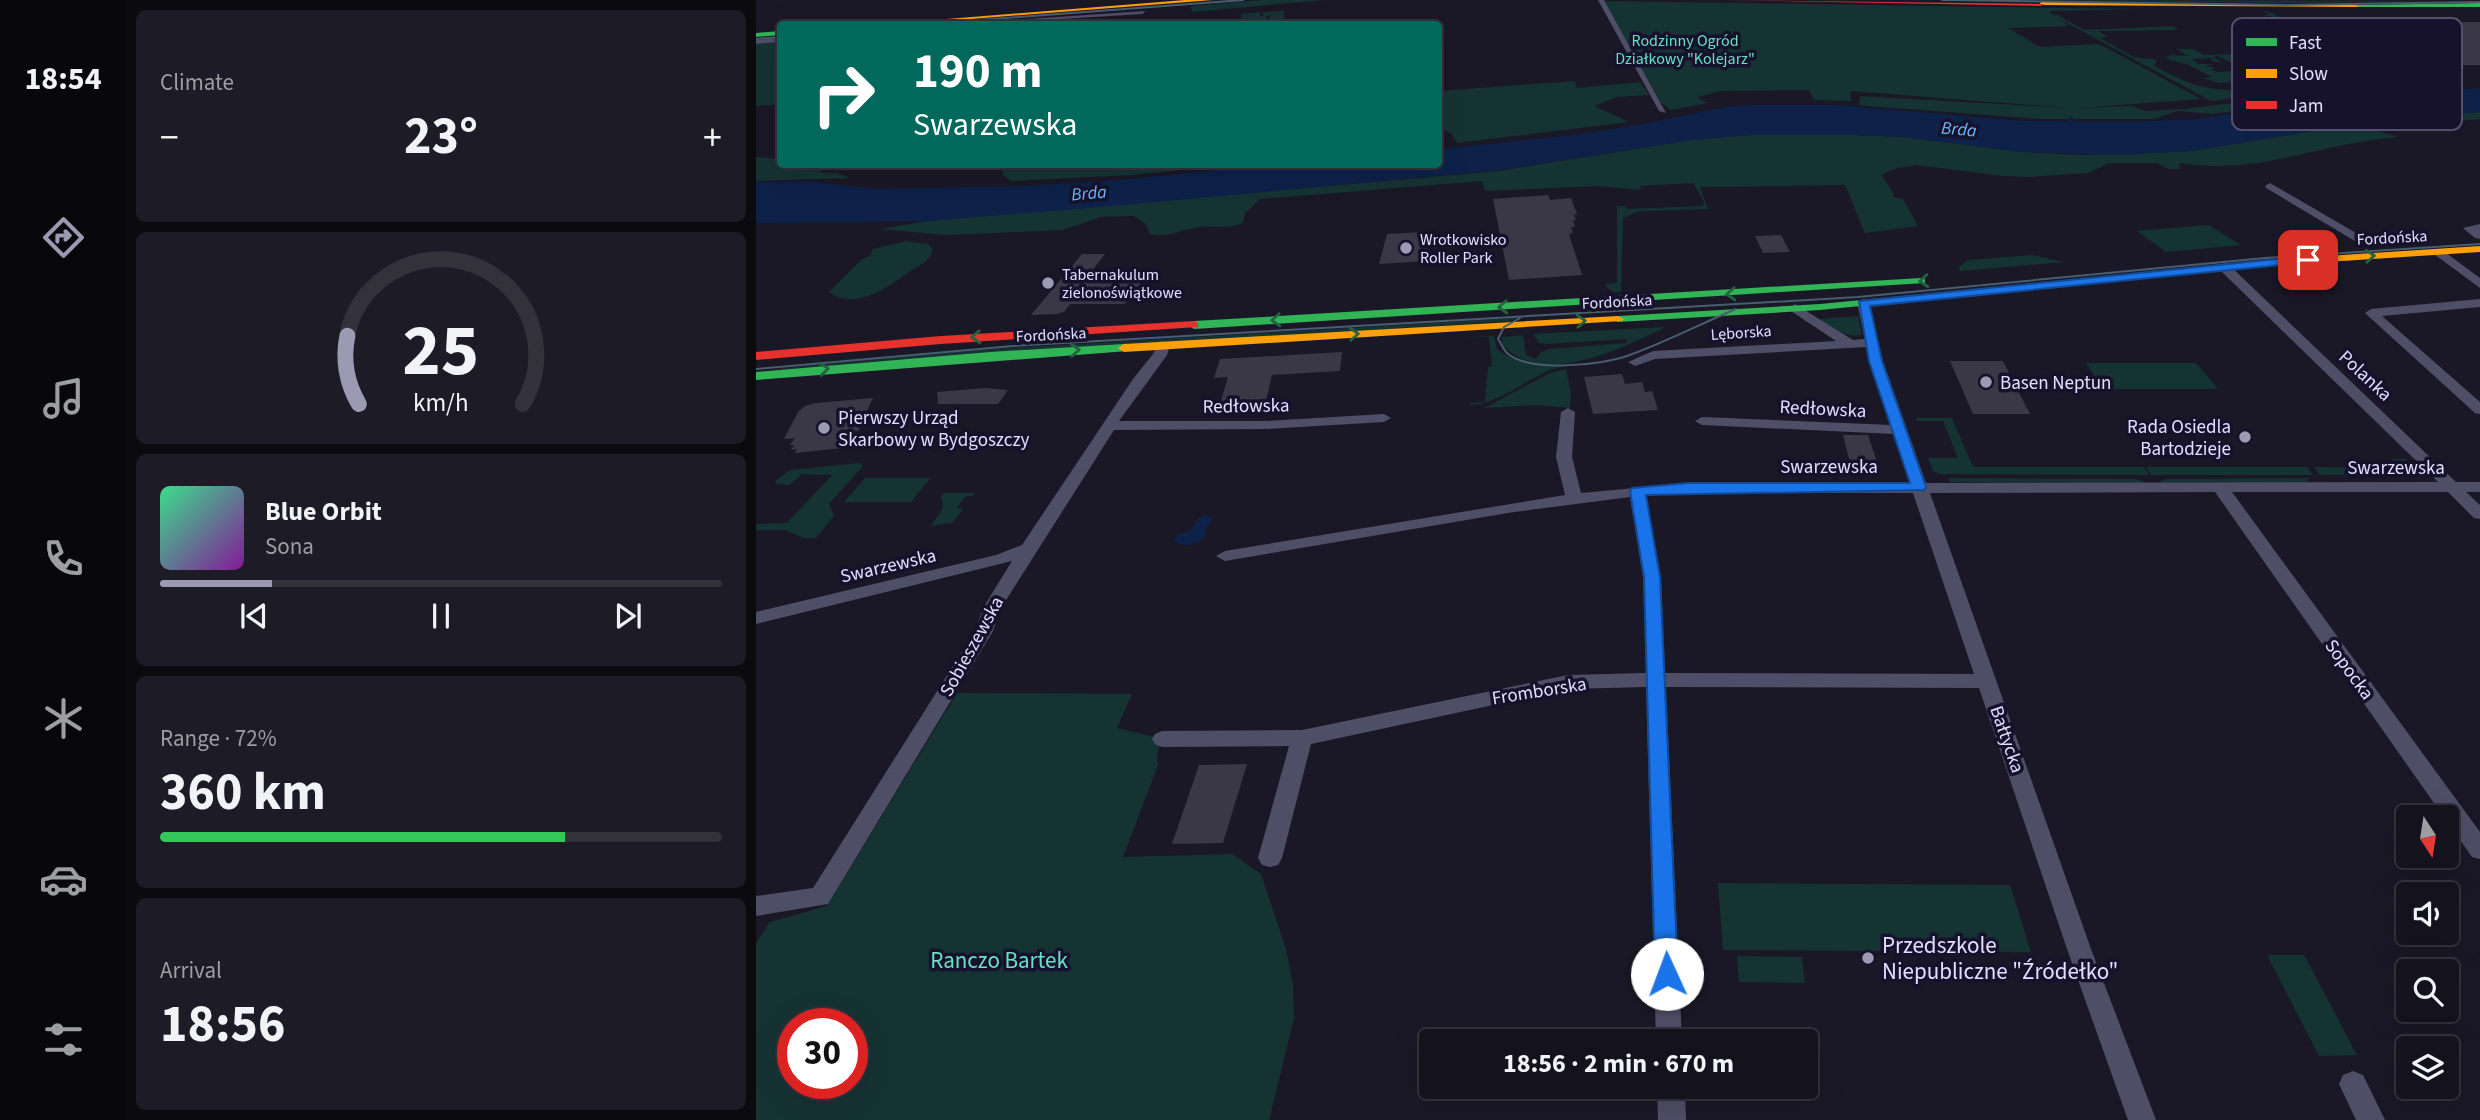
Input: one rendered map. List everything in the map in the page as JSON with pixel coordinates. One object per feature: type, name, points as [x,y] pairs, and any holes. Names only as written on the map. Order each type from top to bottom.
[{"type":"main road","points":[[936,21],[1143,8],[1210,0]]},
{"type":"main road","points":[[1728,0],[2312,8],[2480,5]]},
{"type":"main road","points":[[2183,0],[2409,0]]},
{"type":"main road","name":"Fordońska","points":[[756,356],[941,340],[1803,291],[2364,242],[2480,237]]},
{"type":"main road","name":"Fordońska","points":[[756,376],[930,360],[1863,303],[2224,267],[2438,252],[2480,237]]},
{"type":"main road","points":[[1830,288],[1851,293],[1863,303]]},
{"type":"main road","points":[[1796,308],[1803,291]]},
{"type":"street","points":[[1601,0],[1663,111]]},
{"type":"street","points":[[1013,21],[1143,8],[1146,21]]},
{"type":"street","points":[[2270,186],[2364,242]]},
{"type":"street","points":[[2438,252],[2480,284]]},
{"type":"street","name":"Polanka","points":[[2224,267],[2480,514]]},
{"type":"street","name":"Bałtycka","points":[[1863,303],[1873,350],[1899,430],[2079,949],[2142,1120]]},
{"type":"street","points":[[2480,303],[2371,313],[2480,410]]},
{"type":"street","points":[[1796,308],[1851,344],[1873,350]]},
{"type":"street","name":"Lęborska","points":[[1635,362],[1653,355],[1851,344]]},
{"type":"street","name":"Sobieszewska","points":[[756,906],[820,897],[984,631],[992,608],[1028,549],[1140,379],[1160,355],[1163,345]]},
{"type":"street","points":[[1569,412],[1564,457],[1574,498]]},
{"type":"street","name":"Redłowska","points":[[1110,426],[1267,425],[1384,418]]},
{"type":"street","name":"Redłowska","points":[[1702,421],[1899,430]]},
{"type":"street","name":"Swarzewska","points":[[1225,556],[1574,498],[1689,488],[2480,487]]},
{"type":"street","name":"Sopocka","points":[[2221,489],[2480,850]]},
{"type":"street","points":[[1637,491],[1652,577],[1669,1029]]},
{"type":"street","name":"Swarzewska","points":[[756,618],[1001,559],[1028,549]]},
{"type":"street","name":"Fromborska","points":[[1161,739],[1302,738],[1568,682],[1988,681]]},
{"type":"street","points":[[1270,858],[1302,738]]},
{"type":"street","points":[[2353,1084],[2371,1120]]},
{"type":"street","points":[[1671,1099],[1672,1120]]},
{"type":"green space","points":[[1262,0],[1324,0],[1192,12],[1191,6]]},
{"type":"green space","points":[[1999,0],[2466,1],[2281,3]]},
{"type":"green space","name":"Rodzinny Ogród Działkowy \"Kolejarz\"","points":[[1604,1],[2138,9],[2052,11],[2049,12],[2069,26],[2008,28],[2040,47],[2099,44],[2201,99],[2079,108],[2131,106],[2145,111],[2232,103],[2232,111],[2213,114],[2177,111],[2154,119],[2036,119],[1859,105],[1860,96],[2071,108],[1850,91],[1851,101],[1814,100],[1809,90],[1721,91],[1697,97],[1707,103],[1671,110],[1661,103]]},
{"type":"green space","points":[[2263,10],[2280,18],[2263,15],[2269,15]]},
{"type":"green space","points":[[1284,11],[1284,21],[1270,21],[1270,15],[1267,16],[1267,21],[1241,21],[1242,14],[1260,12],[1260,16],[1263,16],[1263,12]]},
{"type":"green space","points":[[2056,14],[2084,30],[2173,26],[2178,30],[2098,31],[2108,37],[2100,38],[2134,57],[2157,60],[2154,66],[2179,78],[2199,86],[2232,90],[2232,98],[2211,101],[2054,16]]},
{"type":"green space","points":[[777,42],[777,104],[756,106],[756,44]]},
{"type":"green space","points":[[2177,49],[2192,49],[2205,55],[2232,54],[2232,63],[2217,56],[2214,57],[2222,63],[2208,60],[2213,60],[2211,58],[2192,59],[2199,64],[2214,64],[2204,66],[2215,68],[2211,70],[2232,71],[2232,82],[2219,83],[2203,78],[2212,77],[2187,64],[2166,59],[2171,55],[2188,56]]},
{"type":"green space","name":"Rodzinny Ogród Działkowy \"Kolejarz\"","points":[[1574,81],[1577,88],[1640,82],[1649,95],[1617,97],[1594,106],[1629,122],[1457,143],[1452,134],[1442,127],[1442,91]]},
{"type":"green space","points":[[2480,112],[2480,119],[2462,121],[2462,113]]},
{"type":"green space","points":[[2320,130],[2374,130],[2398,137],[2342,145],[2263,162],[2208,166],[2179,163],[2180,169],[2169,169],[2157,163],[2109,163],[2088,173],[2029,177],[1917,165],[1897,168],[1881,175],[1893,192],[1893,197],[1903,199],[1918,226],[1865,233],[1845,185],[1700,187],[1708,209],[1640,211],[1623,218],[1621,292],[1614,292],[1606,287],[1606,284],[1617,283],[1617,206],[1625,206],[1626,209],[1703,206],[1704,202],[1693,183],[1640,186],[1641,190],[1599,186],[1485,191],[1482,181],[1260,199],[1245,213],[1243,223],[1200,227],[1162,235],[1150,234],[1146,224],[1134,216],[1101,217],[1062,230],[945,235],[880,229],[928,221],[1498,171],[1691,140],[1751,135],[1811,133],[1903,137],[2023,152],[2084,155],[2191,151]]},
{"type":"green space","points":[[756,157],[777,159],[777,168],[826,168],[819,172],[837,173],[850,178],[756,181]]},
{"type":"green space","points":[[992,168],[1201,168],[1132,175],[1011,181],[1004,176],[1002,169]]},
{"type":"green space","points":[[2209,225],[2241,245],[2166,252],[2137,231]]},
{"type":"green space","points":[[906,241],[928,244],[933,250],[929,258],[891,285],[870,295],[849,299],[829,292],[861,260],[871,255],[873,249]]},
{"type":"green space","points":[[2032,255],[2064,262],[1960,271],[1959,267],[1968,260]]},
{"type":"green space","points":[[1858,316],[1862,334],[1856,335],[1840,331],[1819,319]]},
{"type":"green space","points":[[1516,318],[1511,321],[756,371],[962,351]]},
{"type":"green space","points":[[1666,327],[1606,353],[1560,364],[1538,364],[1519,357],[1502,344],[1502,337],[1523,335],[1526,355],[1536,359],[1548,349],[1627,343],[1626,339],[1548,344],[1539,343],[1533,334]]},
{"type":"green space","points":[[1494,336],[1497,349],[1513,358],[1530,363],[1565,366],[1541,374],[1495,399],[1483,403],[1470,405],[1485,402],[1488,367],[1492,366],[1489,337],[1457,338]]},
{"type":"green space","points":[[2086,363],[2196,363],[2218,389],[2103,389]]},
{"type":"green space","points":[[1566,369],[1571,393],[1570,408],[1537,405],[1484,408],[1550,373]]},
{"type":"green space","points":[[1916,418],[1952,418],[1973,467],[2144,467],[2149,475],[1940,474],[1933,471],[1928,458],[1958,458],[1943,421],[1917,421]]},
{"type":"green space","points":[[2391,459],[2406,459],[2418,473],[2320,475],[2314,467],[2399,468]]},
{"type":"green space","points":[[859,463],[863,466],[829,504],[834,516],[816,538],[804,538],[785,530],[756,530],[756,524],[787,523],[832,475],[802,474],[789,485],[777,484],[775,481],[790,470]]},
{"type":"green space","points":[[2146,467],[2307,467],[2313,475],[2151,475]]},
{"type":"green space","points":[[865,478],[930,478],[911,502],[844,502]]},
{"type":"green space","points":[[1948,478],[2136,479],[2147,483],[1950,482]]},
{"type":"green space","points":[[2310,478],[2300,483],[2160,482],[2165,479]]},
{"type":"green space","points":[[944,493],[975,493],[966,496],[957,508],[963,509],[952,523],[931,526],[943,508],[941,497]]},
{"type":"green space","name":"Ranczo Bartek","points":[[957,693],[1132,694],[1117,728],[1162,739],[1157,755],[1158,765],[1123,857],[1232,854],[1261,874],[1286,949],[1293,985],[1294,1018],[1269,1120],[756,1120],[756,943],[770,922],[827,906]]},
{"type":"green space","points":[[1718,883],[2010,885],[2031,952],[1723,950]]},
{"type":"green space","points":[[2267,955],[2304,955],[2357,1055],[2319,1056]]},
{"type":"green space","points":[[1737,956],[1802,957],[1805,983],[1739,982]]},
{"type":"water","points":[[2480,88],[2480,112],[2462,113],[2462,89]]},
{"type":"water","name":"Brda","points":[[1752,105],[1835,105],[2023,121],[2129,122],[2197,119],[2232,114],[2232,130],[2320,130],[2191,151],[2122,155],[2023,152],[1903,137],[1751,135],[1691,140],[1501,170],[1090,208],[928,221],[756,223],[756,182],[812,182],[877,189],[1025,186],[1239,168],[1442,168],[1442,149],[1557,137],[1627,127],[1726,107]]},
{"type":"water","points":[[1205,515],[1214,519],[1207,526],[1203,539],[1188,545],[1174,541],[1177,535],[1191,530],[1199,518]]},
{"type":"building","points":[[2462,22],[2480,22],[2480,65],[2462,65]]},
{"type":"building","points":[[1548,195],[1550,200],[1571,198],[1577,214],[1574,215],[1576,220],[1573,220],[1575,227],[1571,227],[1573,233],[1569,234],[1582,275],[1509,280],[1493,199]]},
{"type":"building","name":"Wrotkowisko Roller Park","points":[[1422,232],[1422,237],[1428,236],[1427,261],[1379,264],[1387,234]]},
{"type":"building","points":[[1781,235],[1790,252],[1763,253],[1755,236]]},
{"type":"building","points":[[1082,254],[1105,254],[1088,276],[1092,276],[1086,283],[1141,283],[1125,304],[1070,304],[1064,312],[1031,315]]},
{"type":"building","points":[[1342,352],[1340,371],[1272,375],[1266,401],[1220,404],[1228,377],[1214,378],[1220,359]]},
{"type":"building","name":"Basen Neptun","points":[[1950,361],[2003,361],[2030,414],[1973,414]]},
{"type":"building","points":[[1622,374],[1625,384],[1642,382],[1645,392],[1652,391],[1658,410],[1593,414],[1584,377]]},
{"type":"building","points":[[985,388],[1008,390],[998,404],[938,404],[937,392]]},
{"type":"building","name":"Pierwszy Urząd Skarbowy w Bydgoszczy","points":[[873,398],[858,431],[853,431],[842,448],[795,453],[797,449],[791,450],[794,445],[790,445],[795,438],[784,439],[798,412],[805,406]]},
{"type":"building","points":[[1843,435],[1868,435],[1877,462],[1850,463]]},
{"type":"building","points":[[1247,764],[1223,843],[1172,844],[1199,765]]},
{"type":"waterway","points":[[2070,122],[2071,118]]},
{"type":"tram line","points":[[966,21],[1243,0]]},
{"type":"tram line","points":[[1942,0],[2285,5],[2480,2]]},
{"type":"tram line","points":[[756,39],[777,37]]},
{"type":"tram line","points":[[756,369],[1013,346],[1858,297],[2265,258],[2480,244]]},
{"type":"tram line","points":[[1520,318],[1504,327],[1498,339],[1507,353],[1531,363],[1566,365],[1627,356],[1736,309]]},
{"type":"traffic: fast","points":[[2356,7],[2480,5]]},
{"type":"traffic: fast","points":[[756,35],[777,33]]},
{"type":"traffic: fast","points":[[1618,319],[1820,307],[2296,261]]},
{"type":"traffic: fast","points":[[1194,325],[1921,281]]},
{"type":"traffic: fast","points":[[756,376],[990,356],[1124,348]]},
{"type":"traffic: slow","points":[[928,21],[1210,0]]},
{"type":"traffic: slow","points":[[2041,4],[2356,7]]},
{"type":"traffic: slow","points":[[2296,261],[2480,249]]},
{"type":"traffic: slow","points":[[1124,348],[1618,319]]},
{"type":"traffic: jam","points":[[1728,0],[2041,4]]},
{"type":"traffic: jam","points":[[756,356],[941,340],[1194,325]]},
{"type":"place","name":"Wrotkowisko Roller Park","points":[[1406,248]]},
{"type":"place","name":"Tabernakulum zielonoświątkowe","points":[[1048,283]]},
{"type":"place","name":"Basen Neptun","points":[[1986,382]]},
{"type":"place","name":"Pierwszy Urząd Skarbowy w Bydgoszczy","points":[[824,428]]},
{"type":"place","name":"Rada Osiedla Bartodzieje","points":[[2245,437]]},
{"type":"place","name":"Przedszkole Niepubliczne \"Źródełko\"","points":[[1868,958]]},
{"type":"route","points":[[1667,974],[1652,577],[1637,491],[1689,488],[1919,487],[1876,361],[1863,303],[2308,260]]}]
